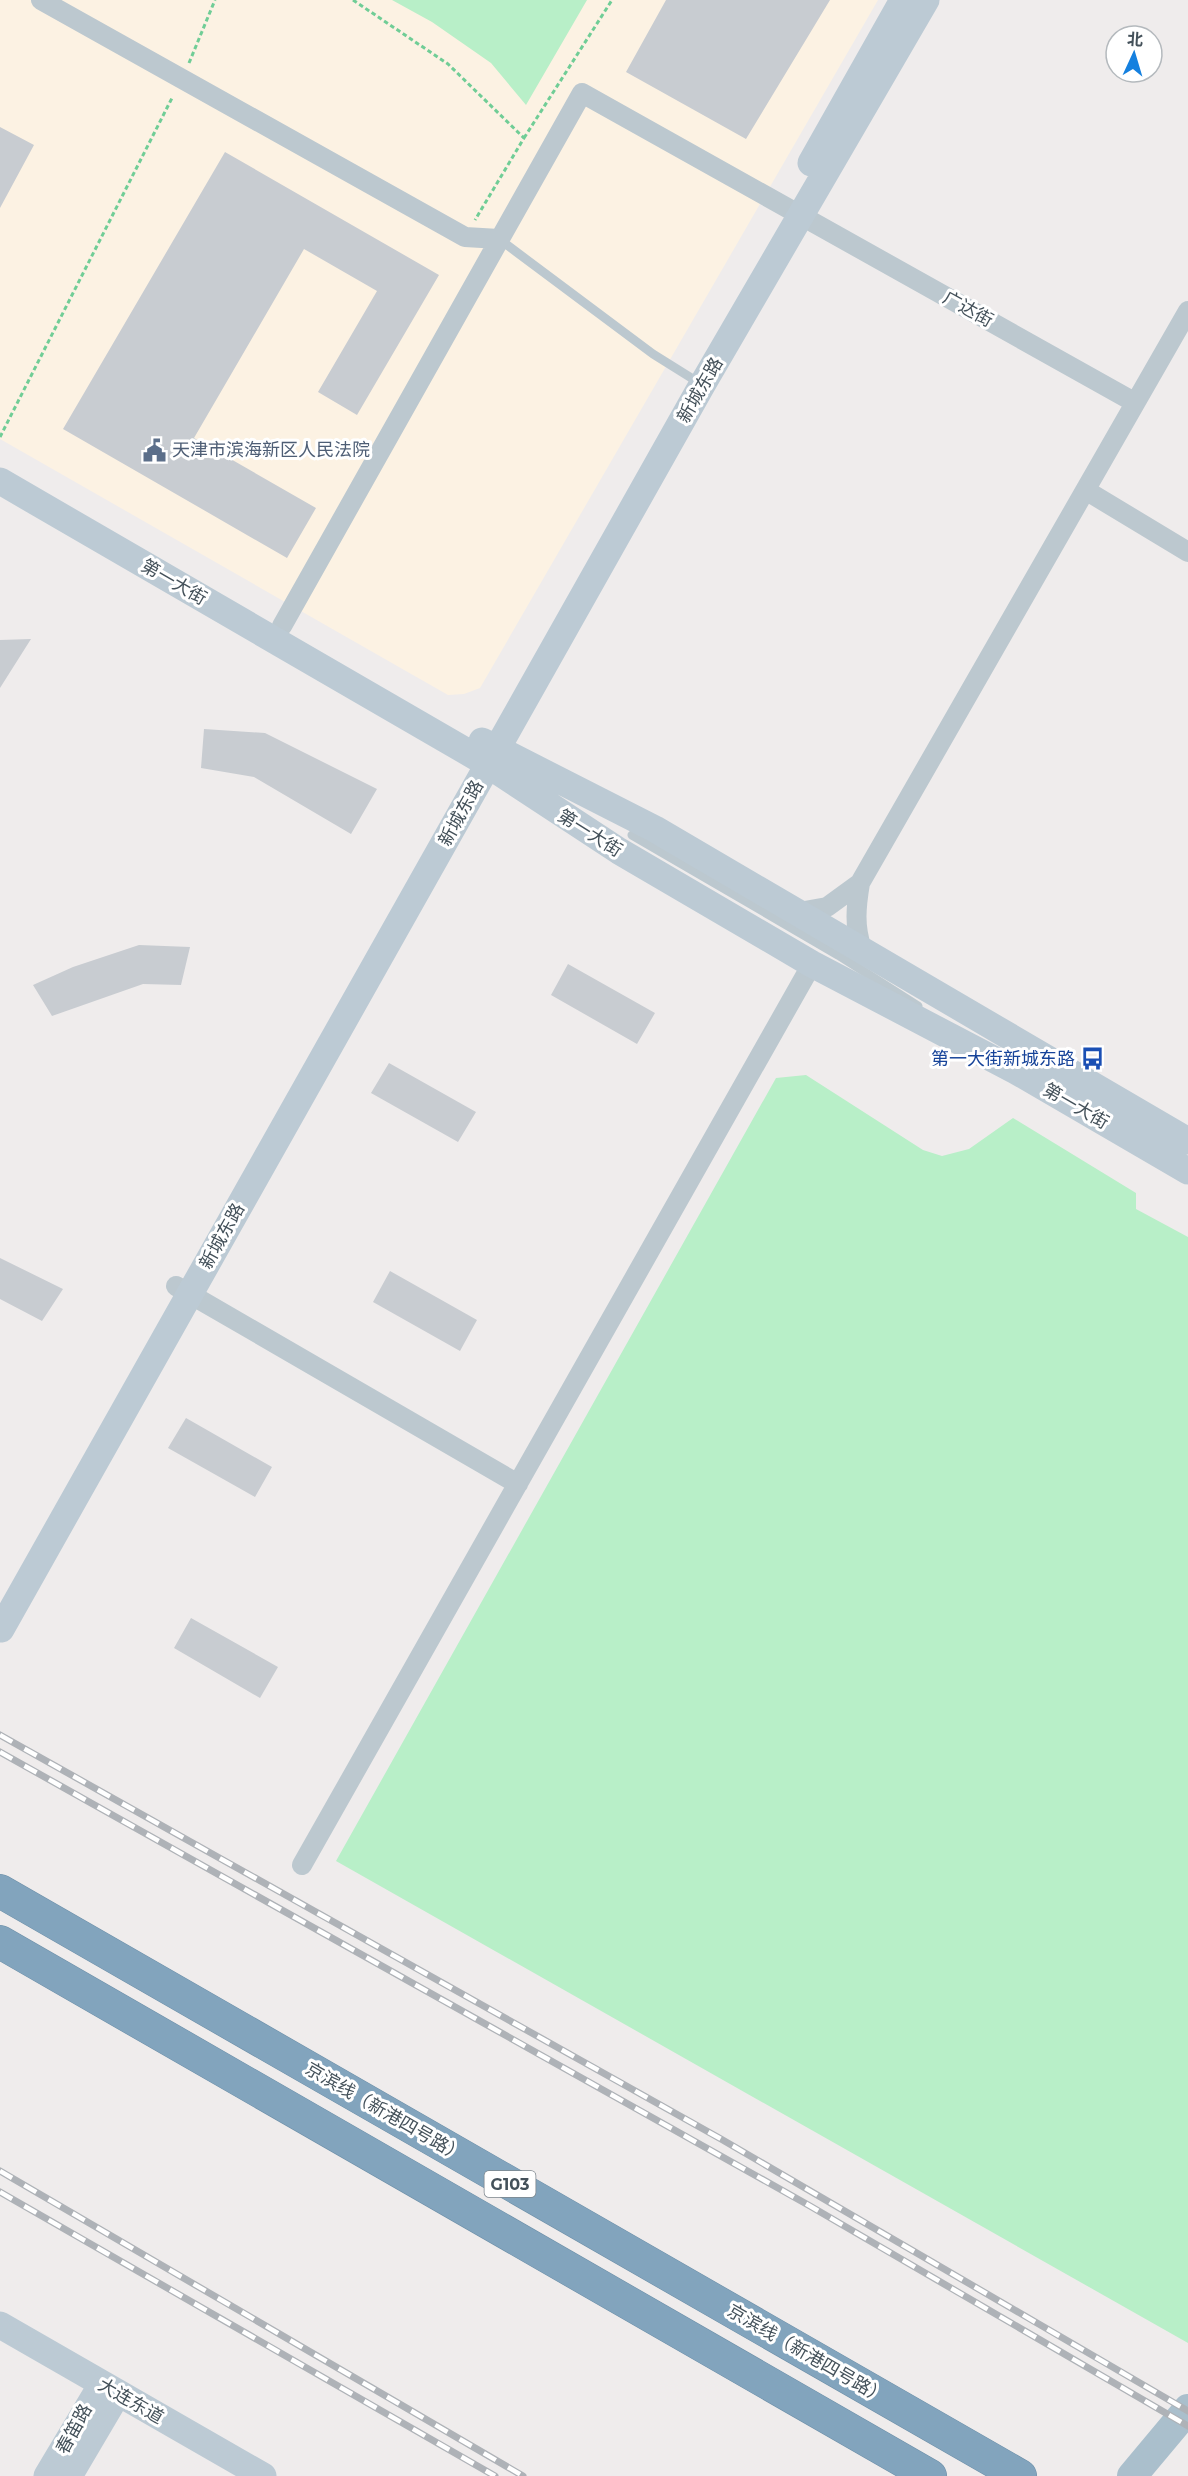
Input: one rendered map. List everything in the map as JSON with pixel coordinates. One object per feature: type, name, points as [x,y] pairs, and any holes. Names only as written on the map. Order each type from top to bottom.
[{"type":"highway","name":"京滨线（新港四号路）","points":[[0,1891],[1020,2476]]},
{"type":"highway","name":"G103","points":[[0,1942],[930,2476]]},
{"type":"main road","name":"新城东路","points":[[794,212],[903,0]]},
{"type":"main road","name":"新城东路","points":[[1,1629],[183,1290],[696,381],[794,212],[926,0]]},
{"type":"main road","name":"第一大街","points":[[0,461],[282,626],[486,753],[619,851],[812,964],[1016,1071],[1188,1171]]},
{"type":"main road","name":"第一大街","points":[[0,481],[486,753],[655,829],[1188,1141]]},
{"type":"main road","name":"新城东路","points":[[0,1597],[183,1290]]},
{"type":"main road","name":"大连东道","points":[[0,2325],[229,2476]]},
{"type":"main road","name":"大连东道","points":[[0,2345],[105,2395],[263,2476]]},
{"type":"main road","name":"春笛路","points":[[47,2476],[105,2395]]},
{"type":"main road","name":"春笛路","points":[[69,2476],[105,2395]]},
{"type":"main road","points":[[1132,2476],[1188,2409]]},
{"type":"main road","points":[[1149,2476],[1163,2440]]},
{"type":"street","points":[[41,0],[465,237],[499,239],[282,626]]},
{"type":"street","name":"广达街","points":[[499,239],[582,93],[1134,402]]},
{"type":"street","points":[[862,949],[857,935],[855,910],[860,883],[1086,491],[1134,402],[1186,319]]},
{"type":"street","points":[[1086,491],[1188,552]]},
{"type":"street","points":[[799,912],[826,908],[860,883]]},
{"type":"street","points":[[302,1865],[812,964]]},
{"type":"street","points":[[183,1290],[518,1484]]},
{"type":"lane","points":[[499,239],[653,354],[696,381]]},
{"type":"lane","points":[[632,835],[883,982],[1016,1071]]},
{"type":"path","points":[[0,437],[182,80],[215,0]]},
{"type":"path","points":[[353,0],[448,64],[524,138]]},
{"type":"path","points":[[465,237],[524,138],[612,0]]},
{"type":"shaded area","points":[[0,0],[878,0],[480,688],[464,694],[448,695],[0,439]]},
{"type":"green space","points":[[392,0],[587,0],[526,105],[491,63],[432,22]]},
{"type":"green space","points":[[806,1075],[923,1150],[942,1156],[969,1149],[1013,1118],[1136,1193],[1136,1209],[1188,1237],[1188,2343],[336,1861],[776,1078]]},
{"type":"building","points":[[666,0],[830,0],[746,139],[626,72]]},
{"type":"building","points":[[0,127],[34,145],[0,208]]},
{"type":"building","points":[[225,152],[439,275],[357,415],[318,392],[377,291],[304,249],[194,438],[316,508],[287,558],[63,429]]},
{"type":"building","points":[[31,639],[0,688],[0,640]]},
{"type":"building","points":[[204,729],[265,733],[377,789],[351,834],[254,777],[201,768]]},
{"type":"building","points":[[139,945],[190,947],[181,985],[143,984],[52,1016],[33,985],[73,967]]},
{"type":"building","points":[[568,964],[655,1013],[637,1044],[551,995]]},
{"type":"building","points":[[389,1063],[476,1112],[458,1142],[371,1093]]},
{"type":"building","points":[[0,1258],[63,1289],[42,1321],[0,1299]]},
{"type":"building","points":[[390,1271],[477,1320],[460,1351],[373,1302]]},
{"type":"building","points":[[186,1418],[272,1467],[255,1497],[168,1448]]},
{"type":"building","points":[[191,1618],[278,1667],[260,1698],[174,1648]]},
{"type":"railway","points":[[0,1735],[721,2139],[1188,2411]]},
{"type":"railway","points":[[0,1752],[810,2206],[1188,2426]]},
{"type":"railway","points":[[0,2171],[523,2476]]},
{"type":"railway","points":[[0,2192],[495,2476]]},
{"type":"place","name":"天津市滨海新区人民法院","points":[[154,450]]},
{"type":"place","name":"第一大街新城东路","points":[[1093,1059]]}]
